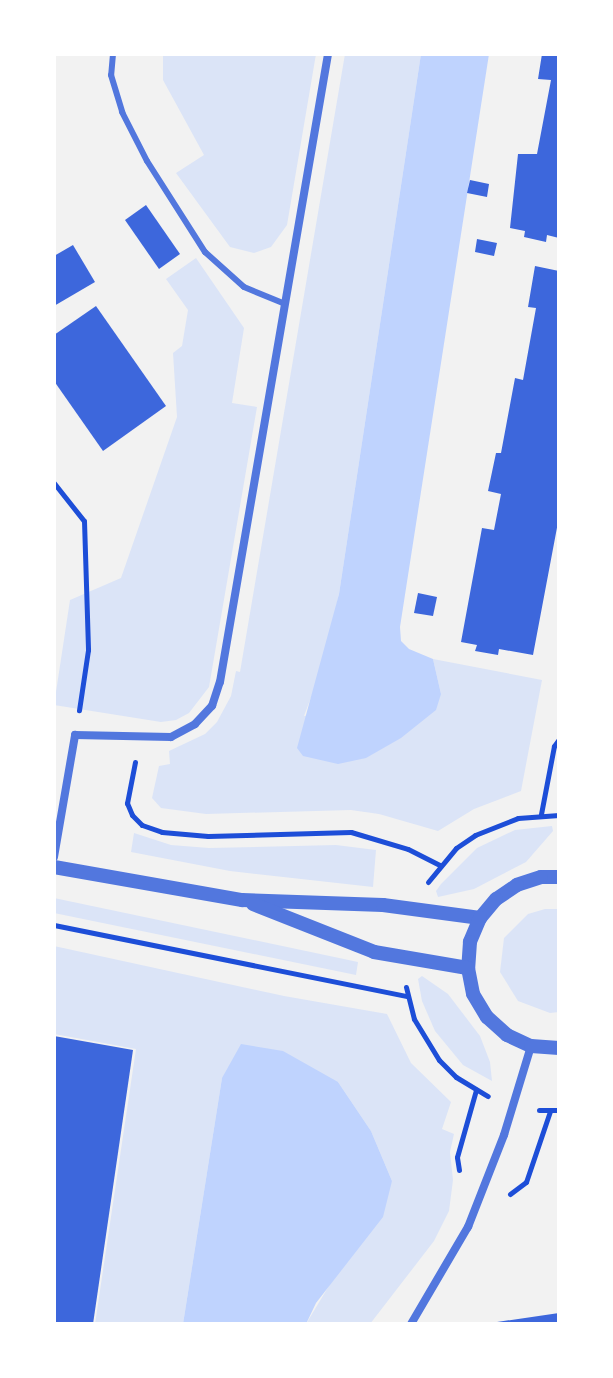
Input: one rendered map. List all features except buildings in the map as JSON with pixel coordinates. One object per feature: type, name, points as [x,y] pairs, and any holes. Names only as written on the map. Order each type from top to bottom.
[{"type":"street","points":[[54,857],[75,735],[171,737],[195,724],[212,706],[220,682],[328,54]]},
{"type":"street","points":[[54,867],[242,900],[383,905],[480,918]]},
{"type":"street","points":[[559,877],[517,885],[496,899],[480,918],[470,942],[468,968],[473,994],[487,1017],[507,1035],[531,1046],[559,1048]]},
{"type":"street","points":[[242,900],[374,952],[468,968]]},
{"type":"street","points":[[411,1324],[468,1227],[513,1106],[531,1046]]},
{"type":"lane","points":[[113,54],[111,75],[122,112],[147,161],[205,252],[244,287],[285,304]]},
{"type":"path","points":[[54,483],[84,521],[88,650],[75,735]]},
{"type":"path","points":[[140,736],[127,803],[142,825],[162,832],[208,836],[351,832],[408,849],[440,865]]},
{"type":"path","points":[[541,814],[554,746],[559,739]]},
{"type":"path","points":[[413,910],[440,865],[475,835],[518,818],[559,815]]},
{"type":"path","points":[[54,925],[407,996]]},
{"type":"path","points":[[403,958],[407,996],[414,1019],[439,1060],[476,1090],[513,1106],[559,1110]]},
{"type":"shaded area","points":[[163,54],[316,54],[287,225],[271,247],[254,253],[230,247],[176,173],[204,155],[163,80]]},
{"type":"shaded area","points":[[345,54],[421,54],[339,594],[321,671],[304,716],[441,694],[433,659],[542,680],[521,791],[474,809],[438,831],[379,814],[351,810],[206,814],[161,808],[152,798],[159,766],[170,764],[169,751],[205,734],[217,722],[231,696],[236,671],[240,672]]},
{"type":"shaded area","points":[[196,258],[244,328],[232,403],[257,407],[209,687],[189,713],[176,720],[161,722],[54,705],[70,600],[121,578],[177,417],[173,353],[182,346],[188,310],[166,279]]},
{"type":"shaded area","points":[[552,826],[553,831],[526,862],[474,889],[438,897],[436,891],[441,884],[477,848],[515,830]]},
{"type":"shaded area","points":[[134,833],[171,845],[209,848],[336,845],[376,850],[373,887],[230,871],[131,852]]},
{"type":"shaded area","points":[[54,898],[358,962],[356,975],[54,913]]},
{"type":"shaded area","points":[[559,909],[559,1012],[550,1013],[518,1001],[500,972],[504,938],[528,914]]},
{"type":"shaded area","points":[[54,946],[284,996],[387,1014],[411,1063],[451,1102],[442,1129],[454,1134],[450,1152],[453,1180],[449,1211],[434,1241],[370,1324],[306,1324],[392,1181],[371,1131],[338,1082],[222,1078],[183,1324],[95,1324],[136,1049],[54,1034]]},
{"type":"shaded area","points":[[422,976],[448,994],[480,1036],[490,1062],[492,1081],[463,1065],[435,1031],[422,1001],[418,979]]},
{"type":"water","points":[[421,54],[489,54],[400,627],[401,641],[409,649],[433,659],[441,694],[436,710],[401,738],[366,758],[338,764],[303,756],[297,748],[339,594]]},
{"type":"water","points":[[241,1044],[283,1051],[338,1082],[371,1131],[392,1181],[383,1217],[316,1303],[306,1324],[183,1324],[222,1078]]}]
